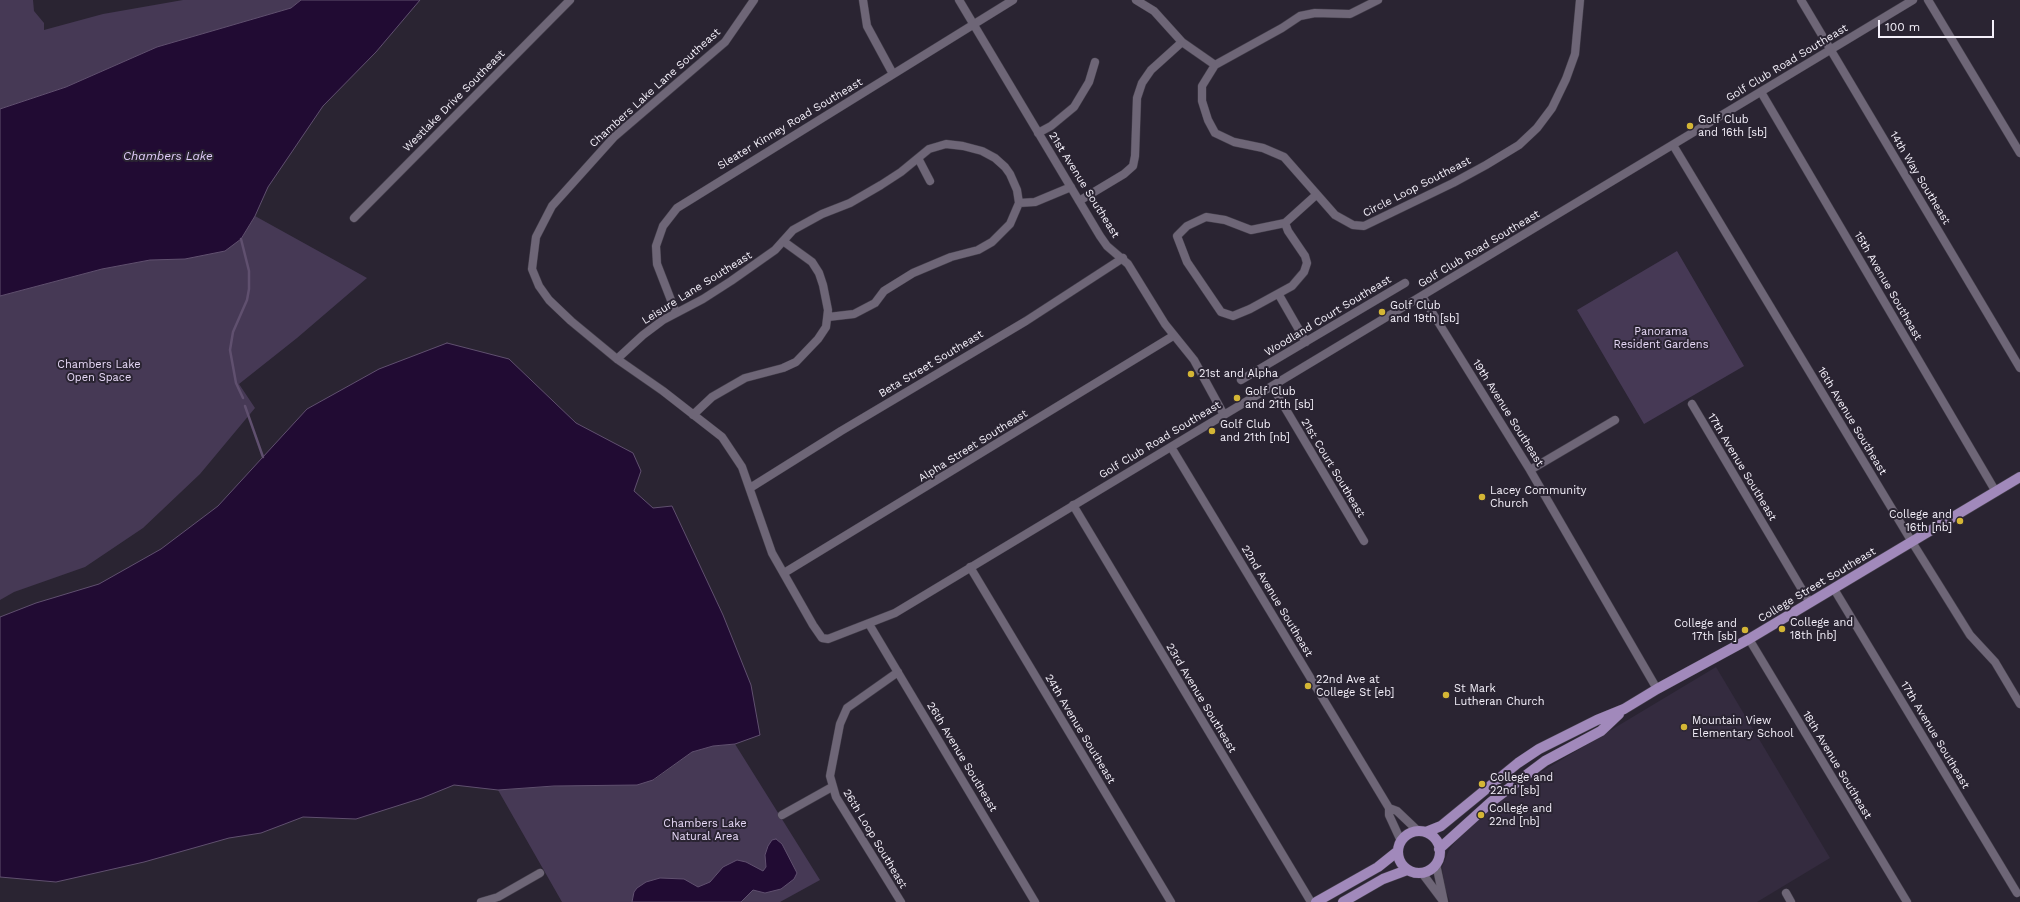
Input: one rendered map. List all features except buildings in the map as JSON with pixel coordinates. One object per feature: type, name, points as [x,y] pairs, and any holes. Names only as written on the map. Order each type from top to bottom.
[{"type":"main road","name":"College Street Southeast","points":[[1422,832],[1441,826],[1528,756],[1597,720],[1624,709],[1748,639],[2020,477]]},
{"type":"main road","name":"College Street Southeast","points":[[1439,848],[1490,802],[1546,761],[1601,731],[1624,709]]},
{"type":"main road","points":[[1316,902],[1378,867],[1399,846],[1405,836],[1422,832],[1435,839],[1439,848],[1438,859],[1436,864],[1427,871],[1422,873],[1407,870],[1383,879],[1343,902]]},
{"type":"main road","points":[[1399,846],[1402,865],[1407,870]]},
{"type":"street","name":"Westlake Drive Southeast","points":[[354,218],[570,0]]},
{"type":"street","name":"Chambers Lake Lane Southeast","points":[[754,0],[725,42],[614,137],[597,154],[552,206],[536,236],[532,269],[539,286],[549,300],[571,321],[617,359],[722,437],[742,467],[765,536],[784,573]]},
{"type":"street","points":[[863,0],[867,26],[893,74]]},
{"type":"street","name":"21st Avenue Southeast","points":[[959,0],[1107,246],[1123,258],[1173,336],[1194,360],[1224,415]]},
{"type":"street","name":"Sleater Kinney Road Southeast","points":[[676,313],[657,264],[656,246],[663,226],[677,208],[893,74],[964,32],[973,24],[1013,0]]},
{"type":"street","points":[[1136,0],[1154,11],[1182,42],[1215,65],[1282,28],[1300,16],[1315,13],[1350,14],[1378,0]]},
{"type":"street","name":"Circle Loop Southeast","points":[[1215,65],[1202,86],[1202,101],[1208,120],[1215,133],[1234,142],[1263,148],[1284,157],[1335,215],[1353,225],[1364,226],[1453,183],[1519,145],[1537,128],[1552,108],[1566,79],[1575,54],[1580,0]]},
{"type":"street","name":"14th Way Southeast","points":[[1801,0],[2020,368]]},
{"type":"street","name":"Golf Club Road Southeast","points":[[784,573],[822,638],[828,639],[895,612],[1913,0]]},
{"type":"street","points":[[1928,0],[2020,153]]},
{"type":"street","points":[[1079,201],[1124,174],[1133,166],[1135,156],[1137,98],[1142,83],[1151,70],[1182,42]]},
{"type":"street","points":[[1038,132],[1051,126],[1074,107],[1089,82],[1095,62]]},
{"type":"street","name":"15th Avenue Southeast","points":[[1761,92],[1996,492]]},
{"type":"street","name":"Leisure Lane Southeast","points":[[617,359],[643,335],[663,320],[703,299],[732,281],[775,250],[794,230],[822,214],[850,203],[881,185],[901,172],[928,149],[946,144],[963,146],[982,151],[995,158],[1005,167],[1017,190],[1019,203]]},
{"type":"street","name":"16th Avenue Southeast","points":[[1673,145],[1912,542],[1970,635],[1995,662],[2020,704]]},
{"type":"street","points":[[918,158],[930,181]]},
{"type":"street","points":[[828,318],[854,314],[875,303],[884,291],[913,273],[951,257],[978,250],[992,242],[1010,224],[1019,203],[1035,202],[1071,187]]},
{"type":"street","points":[[1285,223],[1288,231],[1305,256],[1307,263],[1304,272],[1292,286],[1279,294],[1233,316],[1221,312],[1187,262],[1177,236],[1187,226],[1206,217],[1225,220],[1251,230],[1285,223],[1316,194]]},
{"type":"street","points":[[693,415],[712,397],[745,378],[783,368],[796,362],[818,339],[826,327],[828,318],[823,285],[819,273],[812,262],[783,241]]},
{"type":"street","name":"Beta Street Southeast","points":[[750,488],[841,431],[1026,321],[1123,258]]},
{"type":"street","name":"Woodland Court Southeast","points":[[1241,380],[1405,283]]},
{"type":"street","points":[[1279,294],[1306,342]]},
{"type":"street","name":"19th Avenue Southeast","points":[[1422,296],[1530,470],[1657,689]]},
{"type":"street","name":"Alpha Street Southeast","points":[[784,573],[1173,336]]},
{"type":"street","name":"21st Court Southeast","points":[[1272,386],[1364,541]]},
{"type":"street","name":"17th Avenue Southeast","points":[[1692,404],[1810,603]]},
{"type":"street","points":[[1530,470],[1615,420]]},
{"type":"street","name":"22nd Avenue Southeast","points":[[1171,446],[1389,808],[1389,815],[1399,846]]},
{"type":"street","name":"23rd Avenue Southeast","points":[[1074,505],[1311,902]]},
{"type":"street","name":"24th Avenue Southeast","points":[[970,568],[1171,902]]},
{"type":"street","name":"17th Avenue Southeast","points":[[1834,589],[2017,893]]},
{"type":"street","name":"26th Avenue Southeast","points":[[868,624],[1036,902]]},
{"type":"street","name":"18th Avenue Southeast","points":[[1748,639],[1907,902]]},
{"type":"street","name":"26th Loop Southeast","points":[[898,672],[856,700],[847,708],[840,724],[830,776],[836,797],[901,902]]},
{"type":"street","points":[[782,815],[832,787]]},
{"type":"street","name":"22nd Avenue Southeast","points":[[1389,808],[1397,811],[1422,832]]},
{"type":"street","points":[[1436,864],[1444,902]]},
{"type":"street","points":[[481,902],[493,900],[540,873]]},
{"type":"street","points":[[1422,873],[1444,902]]},
{"type":"street","points":[[1786,892],[1792,902]]},
{"type":"shaded area","name":"Mountain View Elementary School","points":[[1716,667],[1830,858],[1757,902],[1450,902],[1445,888],[1442,867],[1449,850],[1458,838],[1516,787]]},
{"type":"green space","points":[[0,0],[33,0],[34,11],[44,23],[44,30],[103,14],[183,0],[301,0],[291,8],[157,47],[66,87],[0,109]]},
{"type":"green space","name":"Chambers Lake Open Space","points":[[255,216],[367,278],[297,338],[239,384],[255,408],[200,474],[143,528],[85,567],[14,592],[0,600],[0,296],[102,269],[150,260],[193,256],[241,239]]},
{"type":"green space","name":"Panorama Resident Gardens","points":[[1677,251],[1744,366],[1644,424],[1577,310]]},
{"type":"green space","name":"Chambers Lake Natural Area","points":[[735,744],[820,880],[780,902],[562,902],[498,790],[654,780],[692,752],[713,746]]},
{"type":"water","name":"Chambers Lake","points":[[301,0],[420,0],[376,52],[323,106],[268,187],[255,216],[241,239],[225,251],[185,259],[150,260],[102,269],[0,296],[0,109],[66,87],[157,47],[291,8]]},
{"type":"water","points":[[447,343],[509,359],[576,423],[633,453],[641,471],[634,491],[653,508],[672,506],[723,615],[751,685],[760,735],[735,744],[713,746],[692,752],[653,780],[637,785],[554,786],[498,790],[454,785],[422,798],[356,819],[303,817],[261,833],[229,838],[144,862],[56,882],[0,877],[0,617],[36,603],[99,584],[161,549],[218,506],[307,409],[379,369]]},
{"type":"water","points":[[776,839],[782,844],[797,873],[794,879],[781,889],[765,893],[753,890],[741,902],[632,902],[634,892],[637,888],[646,882],[660,878],[684,879],[698,887],[710,882],[723,867],[737,860],[746,862],[763,871],[766,867],[765,855],[768,846],[772,840]]},
{"type":"waterway","points":[[241,239],[249,271],[249,289],[247,300],[233,332],[230,350],[236,383],[243,398]]},
{"type":"waterway","points":[[245,406],[263,457]]},
{"type":"place","name":"Golf Club and 16th [sb]","points":[[1690,126]]},
{"type":"place","name":"Golf Club and 19th [sb]","points":[[1382,312]]},
{"type":"place","name":"21st and Alpha","points":[[1191,374]]},
{"type":"place","name":"Golf Club and 21th [sb]","points":[[1237,398]]},
{"type":"place","name":"Golf Club and 21th [nb]","points":[[1212,431]]},
{"type":"place","name":"Lacey Community Church","points":[[1482,497]]},
{"type":"place","name":"College and 16th [nb]","points":[[1960,521]]},
{"type":"place","name":"College and 18th [nb]","points":[[1782,629]]},
{"type":"place","name":"College and 17th [sb]","points":[[1745,630]]},
{"type":"place","name":"22nd Ave at College St [eb]","points":[[1308,686]]},
{"type":"place","name":"St Mark Lutheran Church","points":[[1446,695]]},
{"type":"place","name":"Mountain View Elementary School","points":[[1684,727]]},
{"type":"place","name":"College and 22nd [sb]","points":[[1482,784]]},
{"type":"place","name":"College and 22nd [nb]","points":[[1481,815]]}]
